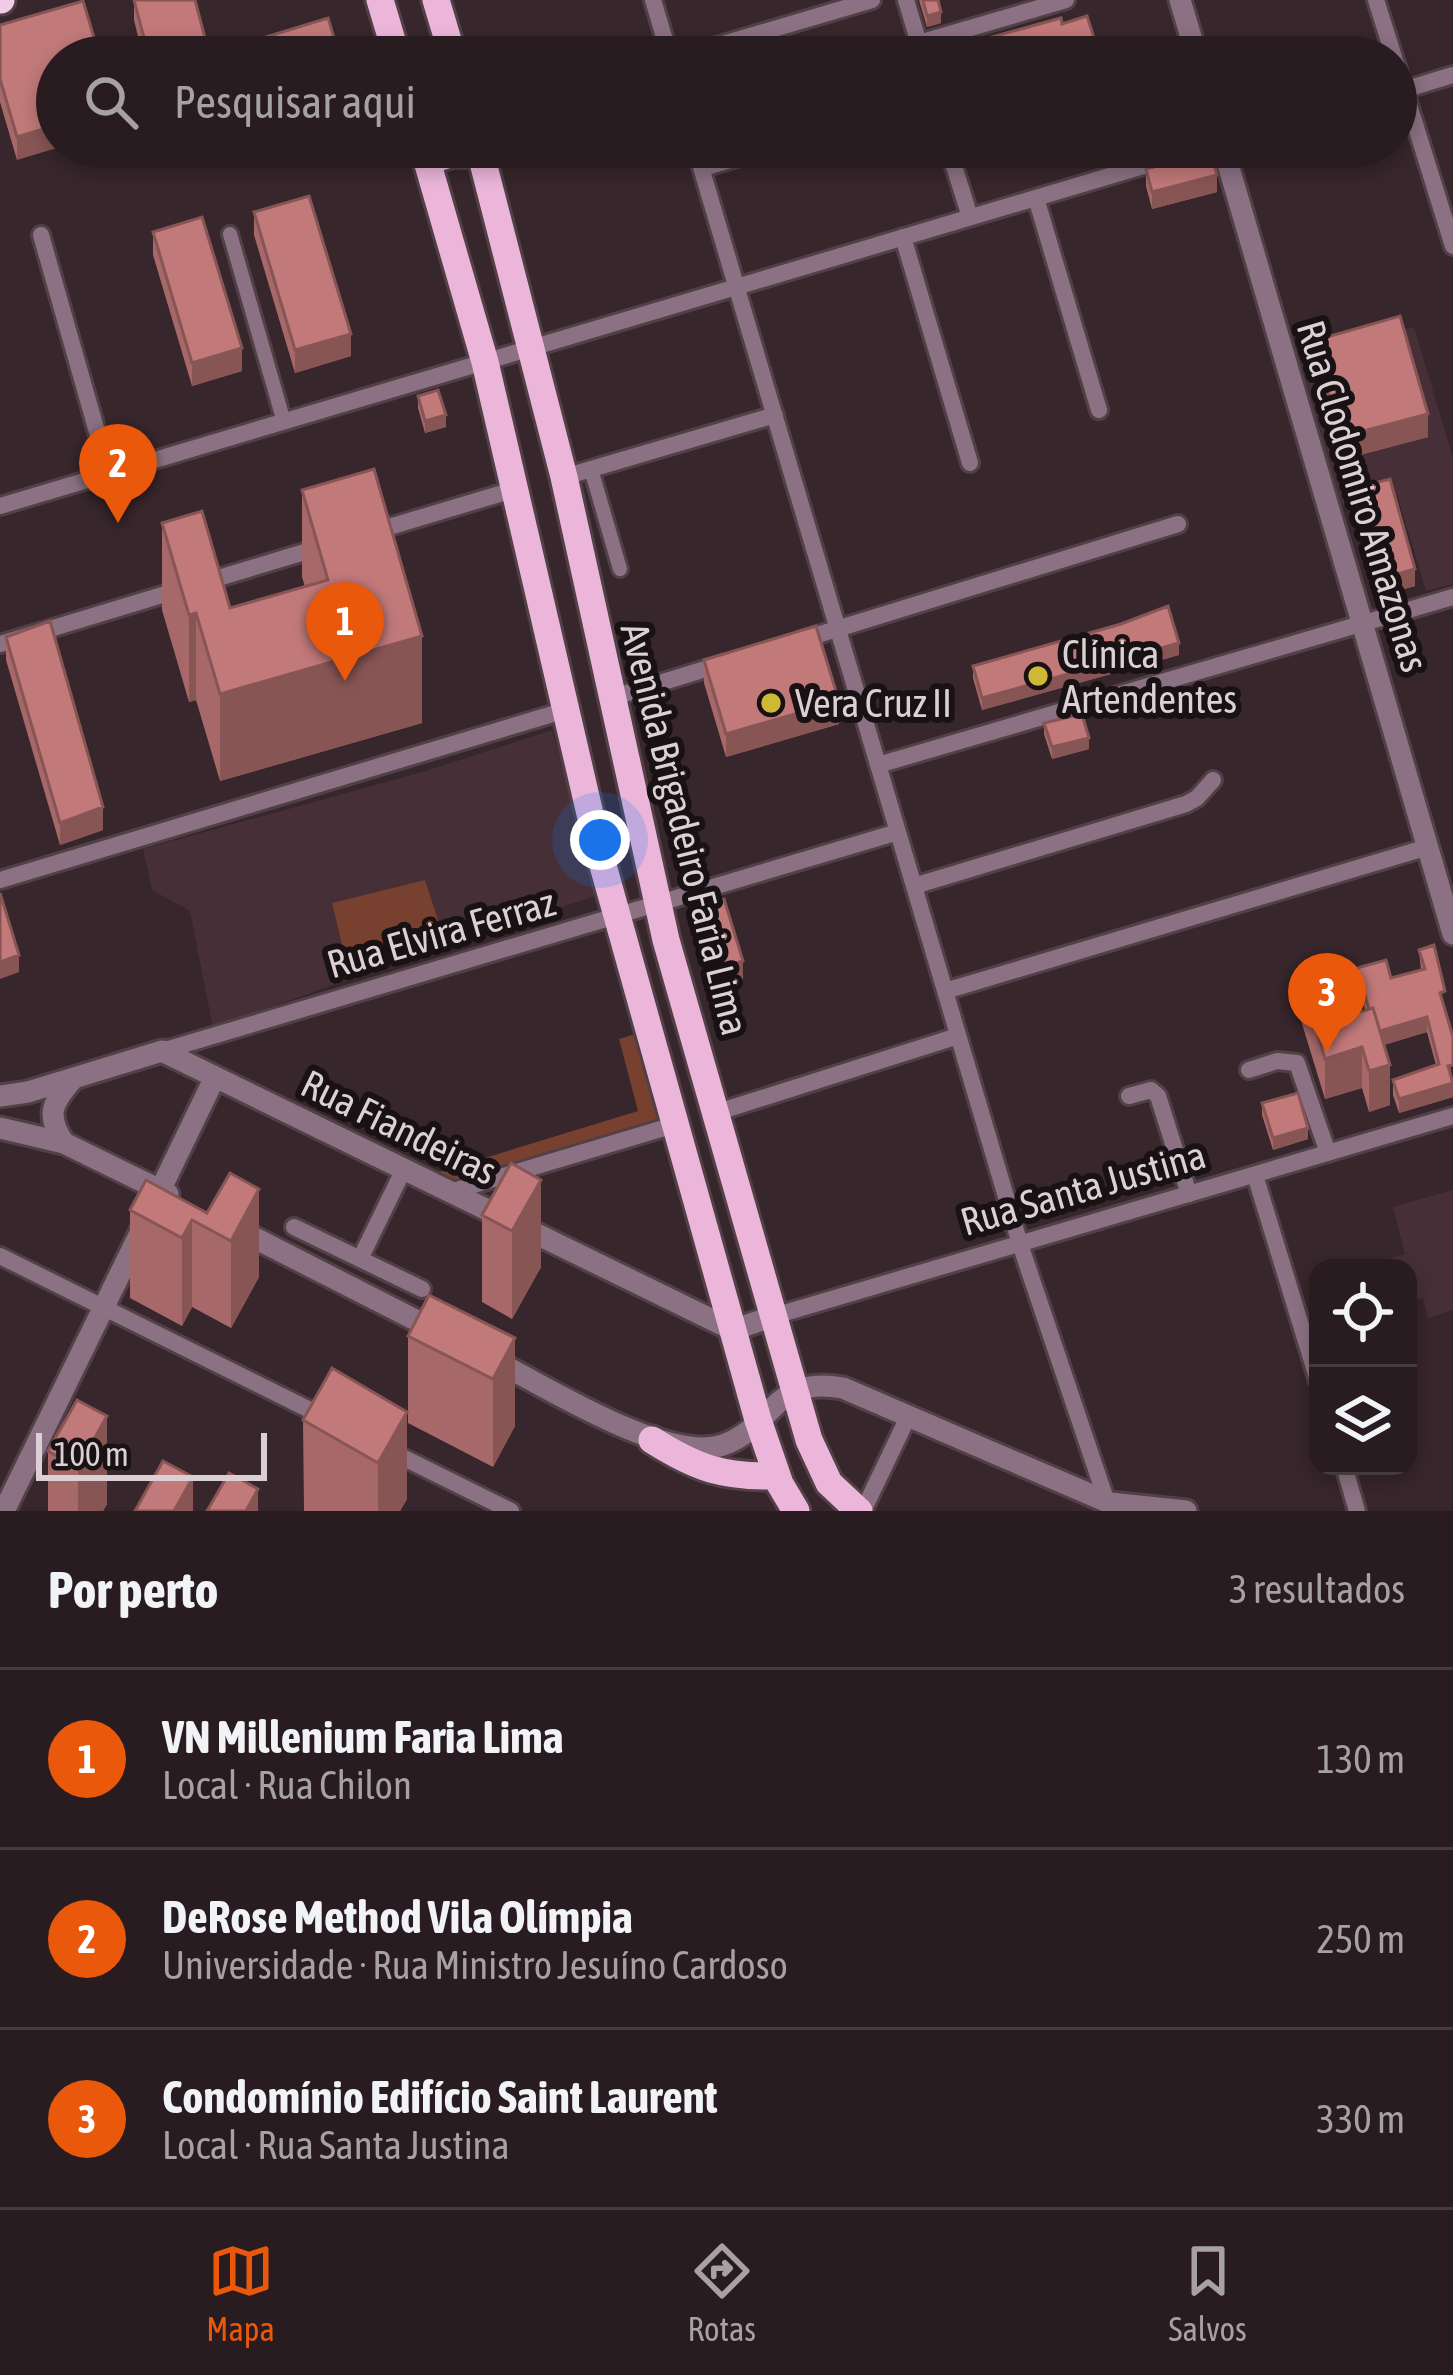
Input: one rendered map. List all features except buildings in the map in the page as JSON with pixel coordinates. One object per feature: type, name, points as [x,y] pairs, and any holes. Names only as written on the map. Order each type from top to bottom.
[{"type":"main road","points":[[380,0],[391,36]]},
{"type":"main road","points":[[436,0],[447,36]]},
{"type":"main road","points":[[429,168],[485,362],[617,919],[777,1490],[796,1511]]},
{"type":"main road","name":"Avenida Brigadeiro Faria Lima","points":[[485,168],[533,347],[578,473],[610,698],[658,906],[715,1113],[794,1389],[823,1473],[836,1492],[861,1511]]},
{"type":"main road","points":[[550,639],[578,687],[593,696],[610,698]]},
{"type":"main road","points":[[652,1440],[690,1464],[777,1490]]},
{"type":"street","points":[[653,0],[664,36]]},
{"type":"street","points":[[751,36],[872,0]]},
{"type":"street","points":[[906,0],[917,36]]},
{"type":"street","points":[[962,36],[1066,0]]},
{"type":"street","points":[[1180,0],[1191,36]]},
{"type":"street","points":[[1376,0],[1387,36]]},
{"type":"street","points":[[1417,87],[1453,75]]},
{"type":"street","points":[[1417,141],[1453,246]]},
{"type":"street","points":[[703,168],[1019,1244],[1110,1507]]},
{"type":"street","points":[[955,168],[970,218]]},
{"type":"street","points":[[1,503],[1137,168]]},
{"type":"street","name":"Rua Clodomiro Amazonas","points":[[1229,168],[1364,624],[1438,854],[1453,934]]},
{"type":"street","points":[[1036,198],[1100,410]]},
{"type":"street","points":[[230,234],[284,422]]},
{"type":"street","points":[[41,235],[109,474]]},
{"type":"street","points":[[903,238],[970,463]]},
{"type":"street","points":[[620,568],[578,473],[775,415]]},
{"type":"street","points":[[359,536],[516,489]]},
{"type":"street","points":[[781,646],[1178,524]]},
{"type":"street","points":[[0,644],[336,543]]},
{"type":"street","points":[[878,765],[1453,597]]},
{"type":"street","points":[[610,698],[737,660]]},
{"type":"street","points":[[0,880],[566,710]]},
{"type":"street","points":[[914,886],[1186,804],[1213,780]]},
{"type":"street","name":"Rua Elvira Ferraz","points":[[1,1096],[617,919],[898,832]]},
{"type":"street","points":[[945,991],[1438,854]]},
{"type":"street","points":[[715,1113],[958,1036]]},
{"type":"street","name":"Rua Fiandeiras","points":[[162,1051],[733,1330]]},
{"type":"street","points":[[1249,1070],[1277,1061],[1297,1063],[1328,1153]]},
{"type":"street","points":[[4,1511],[215,1077]]},
{"type":"street","points":[[64,1143],[50,1113],[73,1079]]},
{"type":"street","points":[[1129,1096],[1151,1090],[1158,1096],[1190,1194]]},
{"type":"street","name":"Rua Santa Justina","points":[[733,1330],[1453,1116]]},
{"type":"street","points":[[450,1192],[674,1125]]},
{"type":"street","points":[[0,1127],[64,1143],[193,1207]]},
{"type":"street","points":[[360,1259],[404,1169]]},
{"type":"street","points":[[1255,1174],[1313,1367]]},
{"type":"street","points":[[214,1218],[652,1440],[695,1449],[716,1447],[736,1438],[794,1389],[844,1388],[1110,1507],[1186,1511]]},
{"type":"street","points":[[294,1227],[422,1289]]},
{"type":"street","points":[[0,1256],[339,1425]]},
{"type":"street","points":[[861,1511],[909,1415]]},
{"type":"street","points":[[361,1436],[511,1511]]},
{"type":"street","points":[[1347,1475],[1358,1511]]},
{"type":"shaded area","points":[[1414,327],[1453,458],[1453,584],[1426,591],[1397,495],[1342,506],[1300,360]]},
{"type":"shaded area","points":[[552,730],[599,895],[446,944],[425,880],[332,904],[350,979],[213,1028],[190,911],[152,890],[143,849],[426,771]]},
{"type":"shaded area","points":[[425,880],[446,944],[350,979],[332,903]]},
{"type":"shaded area","points":[[639,1033],[665,1120],[453,1185],[429,1175],[638,1111],[619,1039]]},
{"type":"shaded area","points":[[1453,1190],[1453,1310],[1428,1318],[1423,1298],[1417,1300],[1417,1259],[1388,1259],[1405,1254],[1393,1207]]},
{"type":"place","name":"DeRose Method Vila Olímpia","points":[[118,523]]},
{"type":"place","name":"Clínica Artendentes","points":[[1038,676]]},
{"type":"place","name":"VN Millenium Faria Lima","points":[[345,681]]},
{"type":"place","name":"Vera Cruz II","points":[[771,703]]},
{"type":"place","name":"Condomínio Edifício Saint Laurent","points":[[1327,1052]]}]
